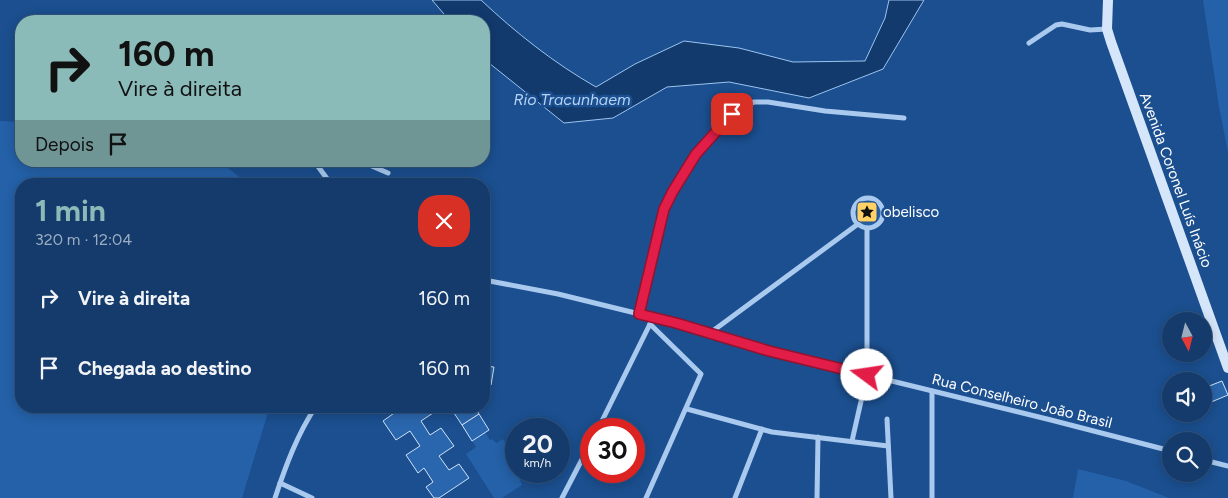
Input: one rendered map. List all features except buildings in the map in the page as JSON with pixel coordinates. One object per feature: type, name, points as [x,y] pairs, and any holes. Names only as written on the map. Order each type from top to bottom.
[{"type":"street","name":"Avenida Coronel Luís Inácio","points":[[1108,0],[1107,29],[1228,368]]},
{"type":"street","points":[[1029,43],[1056,25],[1062,24],[1090,30],[1107,29]]},
{"type":"street","points":[[639,314],[664,209],[696,154],[732,114],[754,102],[768,102],[824,111],[904,118]]},
{"type":"street","points":[[318,167],[327,178]]},
{"type":"street","points":[[374,167],[388,173]]},
{"type":"street","points":[[863,199],[873,199],[882,209],[882,218],[876,226],[867,228],[858,224],[853,215],[855,206],[863,199]]},
{"type":"street","points":[[710,333],[858,224]]},
{"type":"street","points":[[852,441],[867,375],[867,228]]},
{"type":"street","name":"Rua Conselheiro João Brasil","points":[[490,281],[558,294],[653,317],[769,351],[1162,449]]},
{"type":"street","points":[[603,418],[653,317]]},
{"type":"street","points":[[646,498],[701,374],[650,324]]},
{"type":"street","points":[[932,391],[932,498]]},
{"type":"street","points":[[687,409],[762,429],[888,446]]},
{"type":"street","points":[[275,498],[292,450],[302,427],[311,413]]},
{"type":"street","points":[[887,419],[890,498]]},
{"type":"street","points":[[735,498],[762,429]]},
{"type":"street","points":[[817,498],[818,437]]},
{"type":"street","points":[[1212,462],[1228,466]]},
{"type":"street","points":[[562,498],[580,463]]},
{"type":"street","points":[[280,483],[312,498]]},
{"type":"shaded area","points":[[1203,0],[1228,0],[1228,152],[1219,107]]},
{"type":"shaded area","points":[[0,121],[15,122],[15,167],[227,167],[240,178],[15,178],[15,413],[268,413],[242,498],[0,498]]},
{"type":"shaded area","points":[[868,198],[874,199],[882,207],[882,219],[874,227],[868,228],[862,227],[854,219],[853,213],[854,207],[862,199]]},
{"type":"shaded area","points":[[454,413],[478,413],[489,430],[485,432],[490,440],[492,439],[496,443],[503,439],[505,442],[505,483],[521,483],[522,485],[502,498],[494,498],[466,454],[476,447]]},
{"type":"shaded area","points":[[1078,469],[1126,481],[1169,498],[1073,498]]},
{"type":"water","name":"Rio Tracunhaem","points":[[432,0],[481,0],[536,47],[596,87],[635,64],[684,41],[739,48],[793,62],[865,61],[885,18],[889,0],[924,0],[883,69],[809,98],[729,82],[667,87],[613,118],[564,123],[490,64],[490,15],[445,15]]},
{"type":"place","name":"obelisco","points":[[867,212]]},
{"type":"route","points":[[732,114],[696,154],[664,209],[639,314],[769,351],[867,375]]}]
